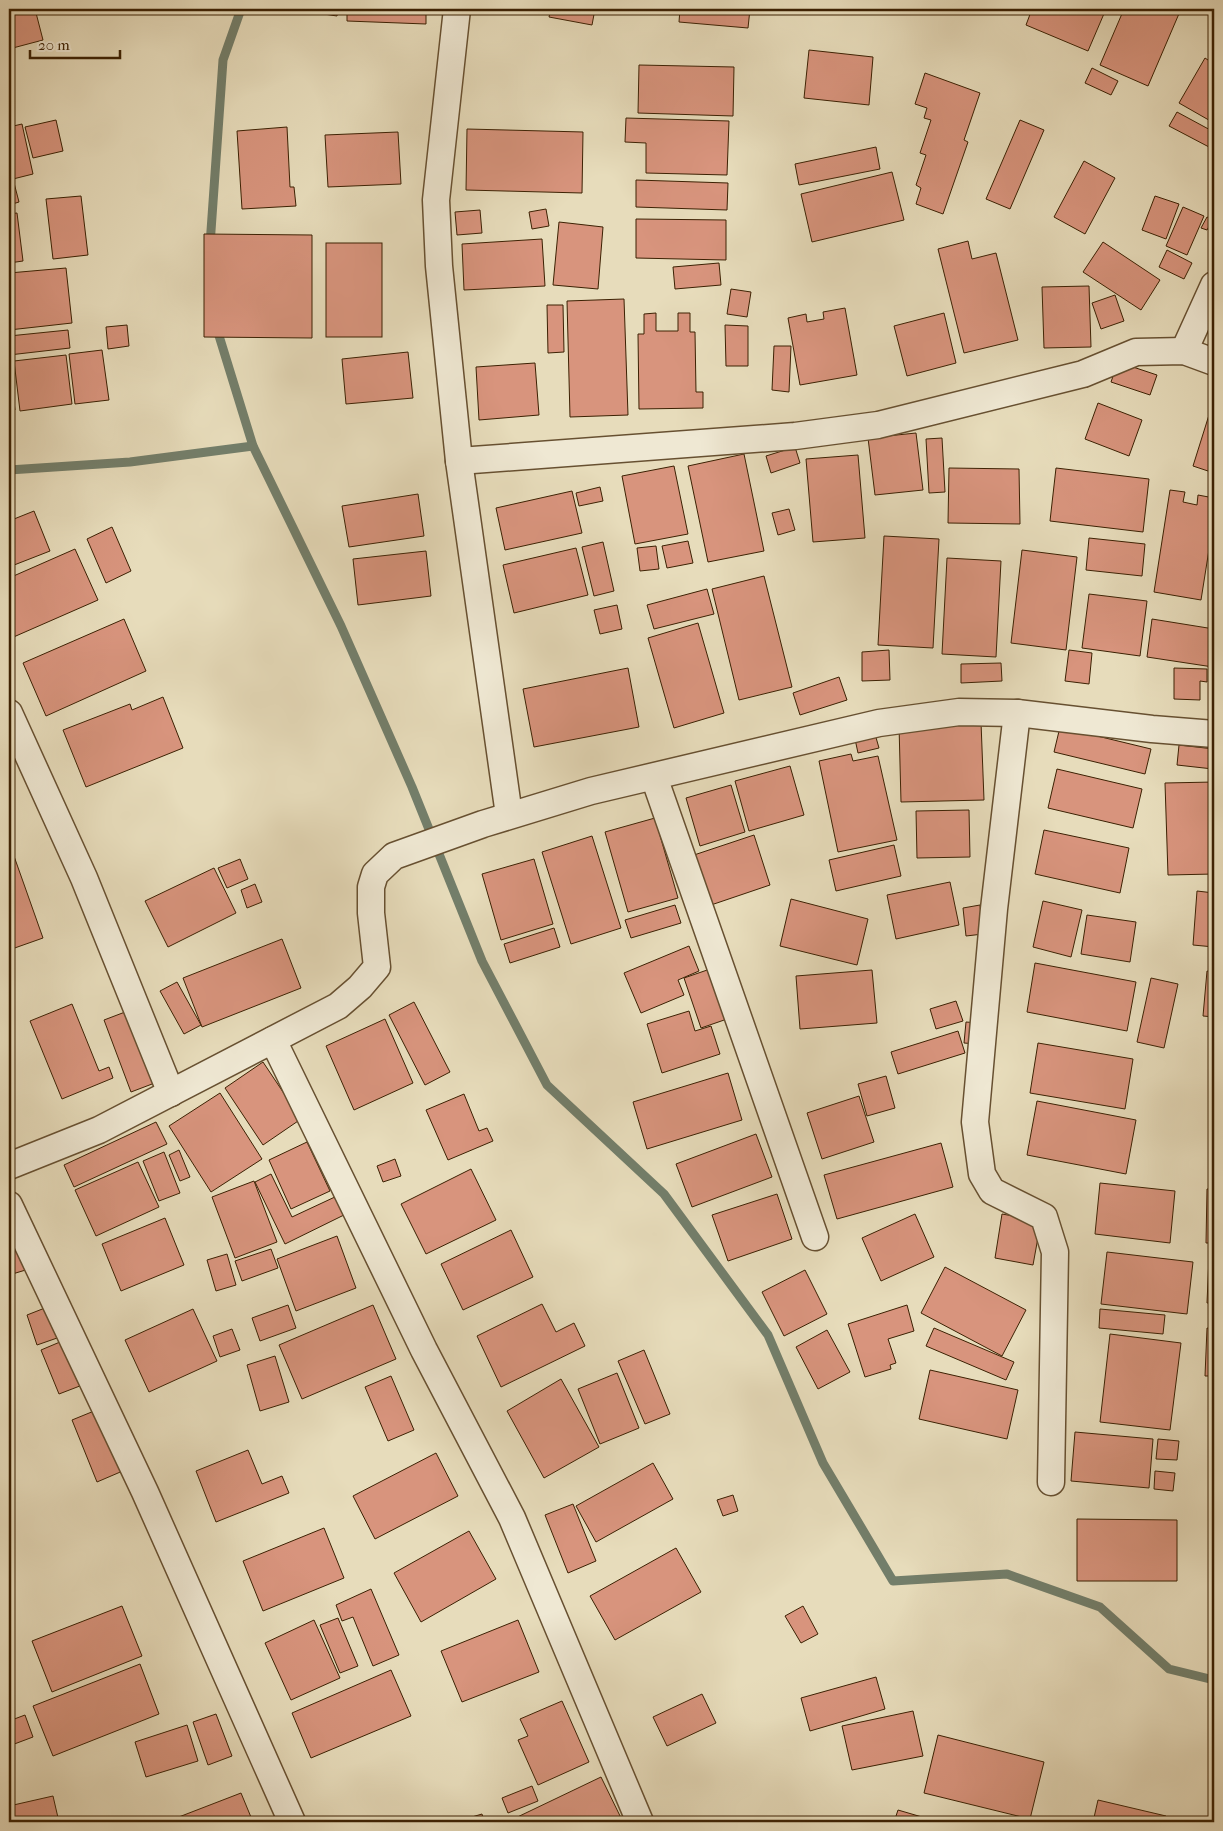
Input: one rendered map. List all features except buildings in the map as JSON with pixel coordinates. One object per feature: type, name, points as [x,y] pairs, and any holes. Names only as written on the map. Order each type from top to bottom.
[{"type":"street","points":[[457,9],[436,200],[439,266],[459,461],[510,815]]},
{"type":"street","points":[[1184,351],[1214,285]]},
{"type":"street","points":[[459,461],[795,436],[878,425],[1083,374],[1136,352],[1184,351],[1214,362]]},
{"type":"street","points":[[9,712],[14,743],[84,878],[171,1093]]},
{"type":"street","points":[[9,1166],[99,1130],[338,1006],[360,987],[377,967],[371,913],[371,887],[375,874],[394,856],[482,824],[591,791],[879,723],[959,712],[1017,713],[1152,730],[1214,734]]},
{"type":"street","points":[[1017,713],[994,909],[975,1122],[982,1174],[992,1191],[1044,1217],[1055,1252],[1051,1482]]},
{"type":"street","points":[[654,777],[815,1236]]},
{"type":"street","points":[[273,1040],[424,1350],[512,1518],[640,1822]]},
{"type":"street","points":[[9,1206],[145,1492],[292,1822]]},
{"type":"waterway","points":[[210,245],[223,60],[241,9]]},
{"type":"waterway","points":[[216,326],[253,446],[341,626],[412,787],[482,961],[547,1085],[664,1194],[768,1335],[823,1463],[893,1581],[1007,1574],[1100,1607],[1169,1669],[1214,1680]]},
{"type":"waterway","points":[[9,470],[130,462],[253,446]]}]
